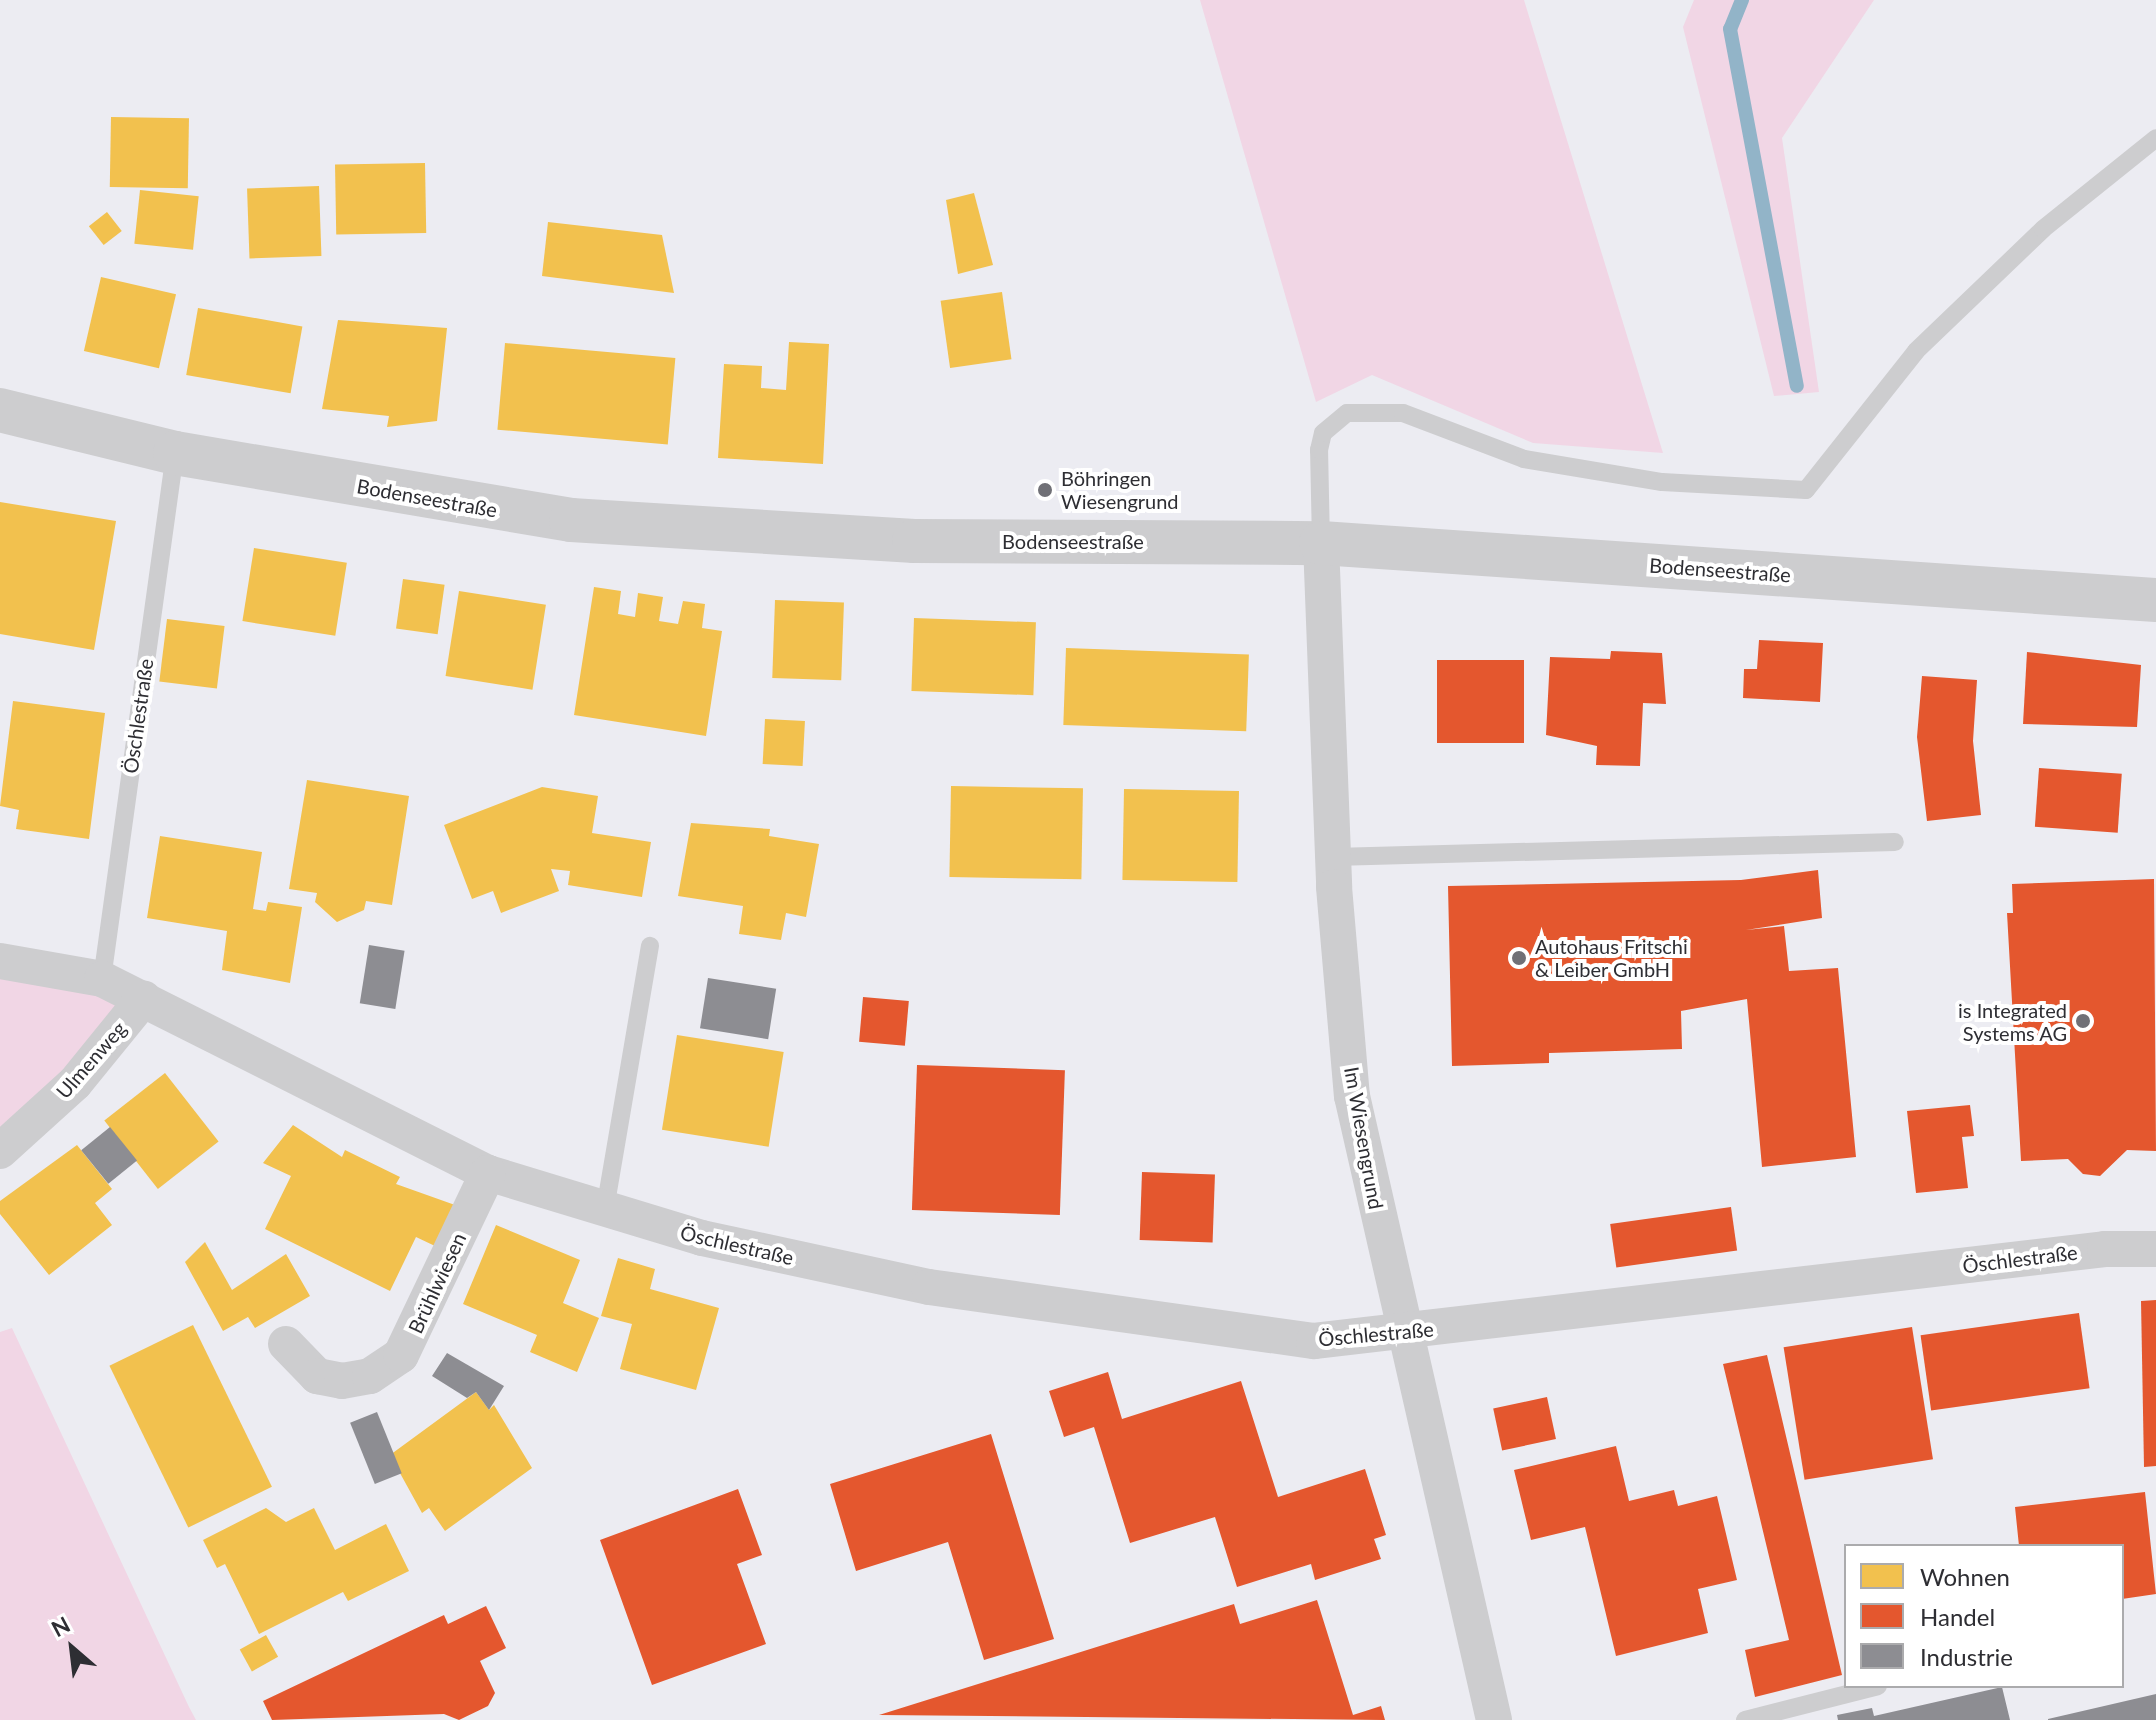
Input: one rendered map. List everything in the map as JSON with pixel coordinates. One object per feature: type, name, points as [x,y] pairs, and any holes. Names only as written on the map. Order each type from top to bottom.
[{"type":"street","name":"Bodenseestraße","points":[[0,410],[175,453],[571,520],[914,541],[1321,543],[2156,600]]},
{"type":"street","name":"Im Wiesengrund","points":[[1321,543],[1334,857],[1352,1096],[1403,1334],[1494,1720]]},
{"type":"street","name":"Öschlestraße","points":[[0,961],[102,979],[488,1173],[702,1238],[929,1287],[1314,1341],[1403,1334],[2105,1249],[2156,1249]]},
{"type":"street","name":"Ulmenweg","points":[[0,1151],[75,1083],[144,998]]},
{"type":"street","name":"Brühlwiesen","points":[[286,1344],[317,1376],[342,1381],[370,1376],[401,1355],[488,1173]]},
{"type":"lane","points":[[1321,543],[1319,450],[1323,433],[1347,413],[1403,413],[1494,451],[1570,467],[1662,482],[1806,490],[1916,351],[2043,229],[2156,138]]},
{"type":"lane","name":"Öschlestraße","points":[[102,979],[175,453]]},
{"type":"lane","points":[[1334,857],[1895,842]]},
{"type":"lane","points":[[605,1209],[650,946]]},
{"type":"lane","points":[[1745,1720],[1870,1688]]},
{"type":"shaded area","points":[[1200,0],[1524,0],[1663,453],[1533,443],[1372,375],[1316,402]]},
{"type":"shaded area","points":[[1694,0],[1874,0],[1782,138],[1819,392],[1774,396],[1683,27]]},
{"type":"shaded area","points":[[0,961],[144,998],[0,1151]]},
{"type":"shaded area","points":[[12,1328],[196,1720],[0,1720],[0,1332]]},
{"type":"building: Wohnen","points":[[111,117],[189,118],[188,188],[110,187]]},
{"type":"building: Wohnen","points":[[425,163],[426,233],[336,235],[335,165]]},
{"type":"building: Wohnen","points":[[319,186],[321,256],[249,258],[247,189]]},
{"type":"building: Wohnen","points":[[140,190],[199,196],[193,250],[134,244]]},
{"type":"building: Wohnen","points":[[974,193],[993,265],[958,274],[946,200]]},
{"type":"building: Wohnen","points":[[107,212],[122,231],[104,245],[89,226]]},
{"type":"building: Wohnen","points":[[548,222],[662,235],[674,293],[542,276]]},
{"type":"building: Wohnen","points":[[101,277],[176,294],[159,368],[84,351]]},
{"type":"building: Wohnen","points":[[1002,292],[1011,359],[950,368],[941,301]]},
{"type":"building: Wohnen","points":[[198,308],[302,326],[291,393],[186,375]]},
{"type":"building: Wohnen","points":[[338,320],[447,328],[437,421],[387,427],[389,416],[322,409]]},
{"type":"building: Wohnen","points":[[789,342],[829,344],[823,464],[718,458],[724,364],[762,366],[761,388],[786,390]]},
{"type":"building: Wohnen","points":[[505,343],[675,358],[668,445],[497,430]]},
{"type":"building: Wohnen","points":[[0,502],[116,521],[94,650],[0,634]]},
{"type":"building: Wohnen","points":[[254,548],[347,563],[335,636],[242,621]]},
{"type":"building: Wohnen","points":[[403,579],[445,585],[438,634],[396,629]]},
{"type":"building: Wohnen","points":[[594,587],[621,591],[618,614],[635,617],[638,593],[663,597],[659,621],[678,624],[683,601],[705,604],[702,628],[722,631],[706,736],[574,715]]},
{"type":"building: Wohnen","points":[[459,591],[546,605],[532,690],[446,676]]},
{"type":"building: Wohnen","points":[[775,600],[844,602],[841,680],[772,678]]},
{"type":"building: Wohnen","points":[[914,618],[1036,622],[1033,695],[911,691]]},
{"type":"building: Wohnen","points":[[167,619],[225,626],[217,689],[159,682]]},
{"type":"building: Wohnen","points":[[1066,648],[1249,654],[1246,731],[1063,725]]},
{"type":"building: Wohnen","points":[[13,701],[105,713],[89,839],[16,829],[19,810],[0,806]]},
{"type":"building: Wohnen","points":[[765,719],[805,721],[803,766],[763,764]]},
{"type":"building: Wohnen","points":[[307,780],[409,796],[392,905],[366,901],[364,910],[337,922],[315,902],[317,893],[289,889]]},
{"type":"building: Wohnen","points":[[951,786],[1083,788],[1081,879],[949,877]]},
{"type":"building: Wohnen","points":[[542,787],[598,796],[592,833],[651,842],[642,897],[568,885],[570,871],[551,869],[559,891],[501,913],[493,891],[472,899],[444,825]]},
{"type":"building: Wohnen","points":[[1124,789],[1239,791],[1237,882],[1122,880]]},
{"type":"building: Wohnen","points":[[691,823],[770,829],[769,836],[819,844],[806,917],[786,913],[781,940],[739,934],[743,906],[678,896]]},
{"type":"building: Wohnen","points":[[160,836],[262,852],[253,909],[266,911],[268,902],[302,907],[290,983],[222,970],[227,931],[147,918]]},
{"type":"building: Wohnen","points":[[677,1035],[784,1052],[769,1147],[662,1130]]},
{"type":"building: Wohnen","points":[[165,1073],[219,1142],[158,1189],[104,1120]]},
{"type":"building: Wohnen","points":[[293,1125],[342,1157],[345,1150],[400,1177],[396,1184],[455,1205],[435,1246],[416,1237],[390,1291],[265,1229],[291,1176],[263,1163]]},
{"type":"building: Wohnen","points":[[77,1145],[112,1189],[95,1203],[112,1225],[49,1275],[0,1214],[0,1201]]},
{"type":"building: Wohnen","points":[[496,1225],[580,1260],[563,1303],[599,1318],[577,1372],[530,1352],[537,1335],[463,1304]]},
{"type":"building: Wohnen","points":[[205,1242],[232,1290],[286,1254],[310,1296],[255,1328],[248,1317],[223,1331],[185,1262]]},
{"type":"building: Wohnen","points":[[618,1258],[655,1269],[650,1289],[719,1308],[696,1390],[620,1369],[632,1324],[601,1316]]},
{"type":"building: Wohnen","points":[[193,1325],[272,1487],[188,1528],[109,1366]]},
{"type":"building: Wohnen","points":[[476,1392],[489,1410],[494,1405],[532,1468],[445,1531],[429,1508],[422,1513],[390,1455]]},
{"type":"building: Wohnen","points":[[266,1508],[286,1522],[314,1508],[335,1550],[386,1524],[409,1571],[348,1601],[343,1592],[259,1634],[225,1564],[217,1568],[203,1540]]},
{"type":"building: Wohnen","points":[[266,1635],[278,1657],[252,1671],[240,1650]]},
{"type":"building: Handel","points":[[1759,640],[1823,643],[1820,702],[1743,698],[1744,669],[1757,669]]},
{"type":"building: Handel","points":[[1611,651],[1662,653],[1666,704],[1643,703],[1640,766],[1596,765],[1597,746],[1546,735],[1550,657],[1610,659]]},
{"type":"building: Handel","points":[[2027,652],[2141,665],[2137,727],[2023,724]]},
{"type":"building: Handel","points":[[1437,660],[1524,660],[1524,743],[1437,743]]},
{"type":"building: Handel","points":[[1922,676],[1977,680],[1973,741],[1981,815],[1927,821],[1917,737]]},
{"type":"building: Handel","points":[[2039,768],[2122,774],[2118,833],[2035,827]]},
{"type":"building: Handel","points":[[1818,870],[1822,918],[1746,930],[1784,926],[1789,971],[1838,968],[1856,1157],[1762,1167],[1747,999],[1681,1011],[1682,1049],[1549,1053],[1549,1063],[1452,1066],[1448,886],[1741,880]]},
{"type":"building: Handel","name":"is Integrated Systems AG","points":[[2154,879],[2156,1151],[2127,1150],[2100,1176],[2083,1174],[2068,1159],[2021,1161],[2007,913],[2013,913],[2012,884]]},
{"type":"building: Handel","points":[[863,997],[909,1001],[905,1046],[859,1042]]},
{"type":"building: Handel","points":[[917,1065],[1065,1070],[1060,1215],[912,1210]]},
{"type":"building: Handel","points":[[1970,1105],[1974,1136],[1962,1137],[1968,1188],[1916,1193],[1907,1111]]},
{"type":"building: Handel","points":[[1142,1172],[1215,1175],[1213,1243],[1140,1240]]},
{"type":"building: Handel","points":[[1731,1207],[1737,1251],[1616,1268],[1610,1224]]},
{"type":"building: Handel","points":[[2156,1300],[2156,1466],[2144,1467],[2141,1301]]},
{"type":"building: Handel","points":[[2079,1313],[2090,1388],[1931,1411],[1921,1335]]},
{"type":"building: Handel","points":[[1912,1327],[1933,1459],[1805,1480],[1784,1347]]},
{"type":"building: Handel","points":[[1767,1355],[1842,1675],[1755,1697],[1745,1650],[1789,1640],[1723,1364]]},
{"type":"building: Handel","points":[[1108,1372],[1122,1419],[1241,1381],[1278,1497],[1365,1469],[1386,1535],[1374,1539],[1381,1559],[1315,1580],[1311,1564],[1237,1587],[1215,1517],[1130,1543],[1094,1427],[1064,1437],[1049,1391]]},
{"type":"building: Handel","points":[[1547,1397],[1556,1439],[1502,1450],[1493,1408]]},
{"type":"building: Handel","points":[[991,1434],[1054,1639],[984,1660],[948,1542],[856,1571],[830,1484]]},
{"type":"building: Handel","points":[[1616,1446],[1629,1501],[1674,1490],[1678,1506],[1717,1496],[1737,1580],[1698,1589],[1708,1633],[1616,1656],[1585,1527],[1531,1540],[1514,1470]]},
{"type":"building: Handel","points":[[738,1489],[762,1555],[737,1564],[766,1644],[652,1685],[600,1540]]},
{"type":"building: Handel","points":[[2145,1492],[2156,1594],[2124,1599],[2124,1544],[2019,1544],[2015,1507]]},
{"type":"building: Handel","points":[[1317,1600],[1353,1715],[1381,1706],[1385,1720],[879,1715],[1234,1604],[1240,1624]]},
{"type":"building: Handel","points":[[486,1606],[506,1648],[480,1661],[495,1693],[488,1706],[459,1720],[444,1714],[272,1720],[263,1701],[444,1615],[448,1624]]},
{"type":"building: Industrie","points":[[369,945],[405,951],[395,1009],[360,1003]]},
{"type":"building: Industrie","points":[[708,978],[776,989],[768,1039],[700,1028]]},
{"type":"building: Industrie","points":[[110,1127],[137,1160],[108,1184],[81,1150]]},
{"type":"building: Industrie","points":[[447,1353],[504,1386],[489,1410],[476,1392],[467,1398],[432,1376]]},
{"type":"building: Industrie","points":[[377,1412],[402,1473],[375,1484],[350,1423]]},
{"type":"building: Industrie","points":[[2002,1688],[2010,1720],[1838,1720],[1837,1715],[1872,1708],[1874,1716]]},
{"type":"building: Industrie","points":[[2156,1694],[2156,1720],[2048,1720],[2048,1719]]},
{"type":"waterway","points":[[1742,0],[1730,29],[1797,386]]},
{"type":"place","name":"Böhringen Wiesengrund","points":[[1045,490]]},
{"type":"place","name":"Autohaus Fritschi & Leiber GmbH","points":[[1519,958]]},
{"type":"place","name":"is Integrated Systems AG","points":[[2083,1021]]}]
